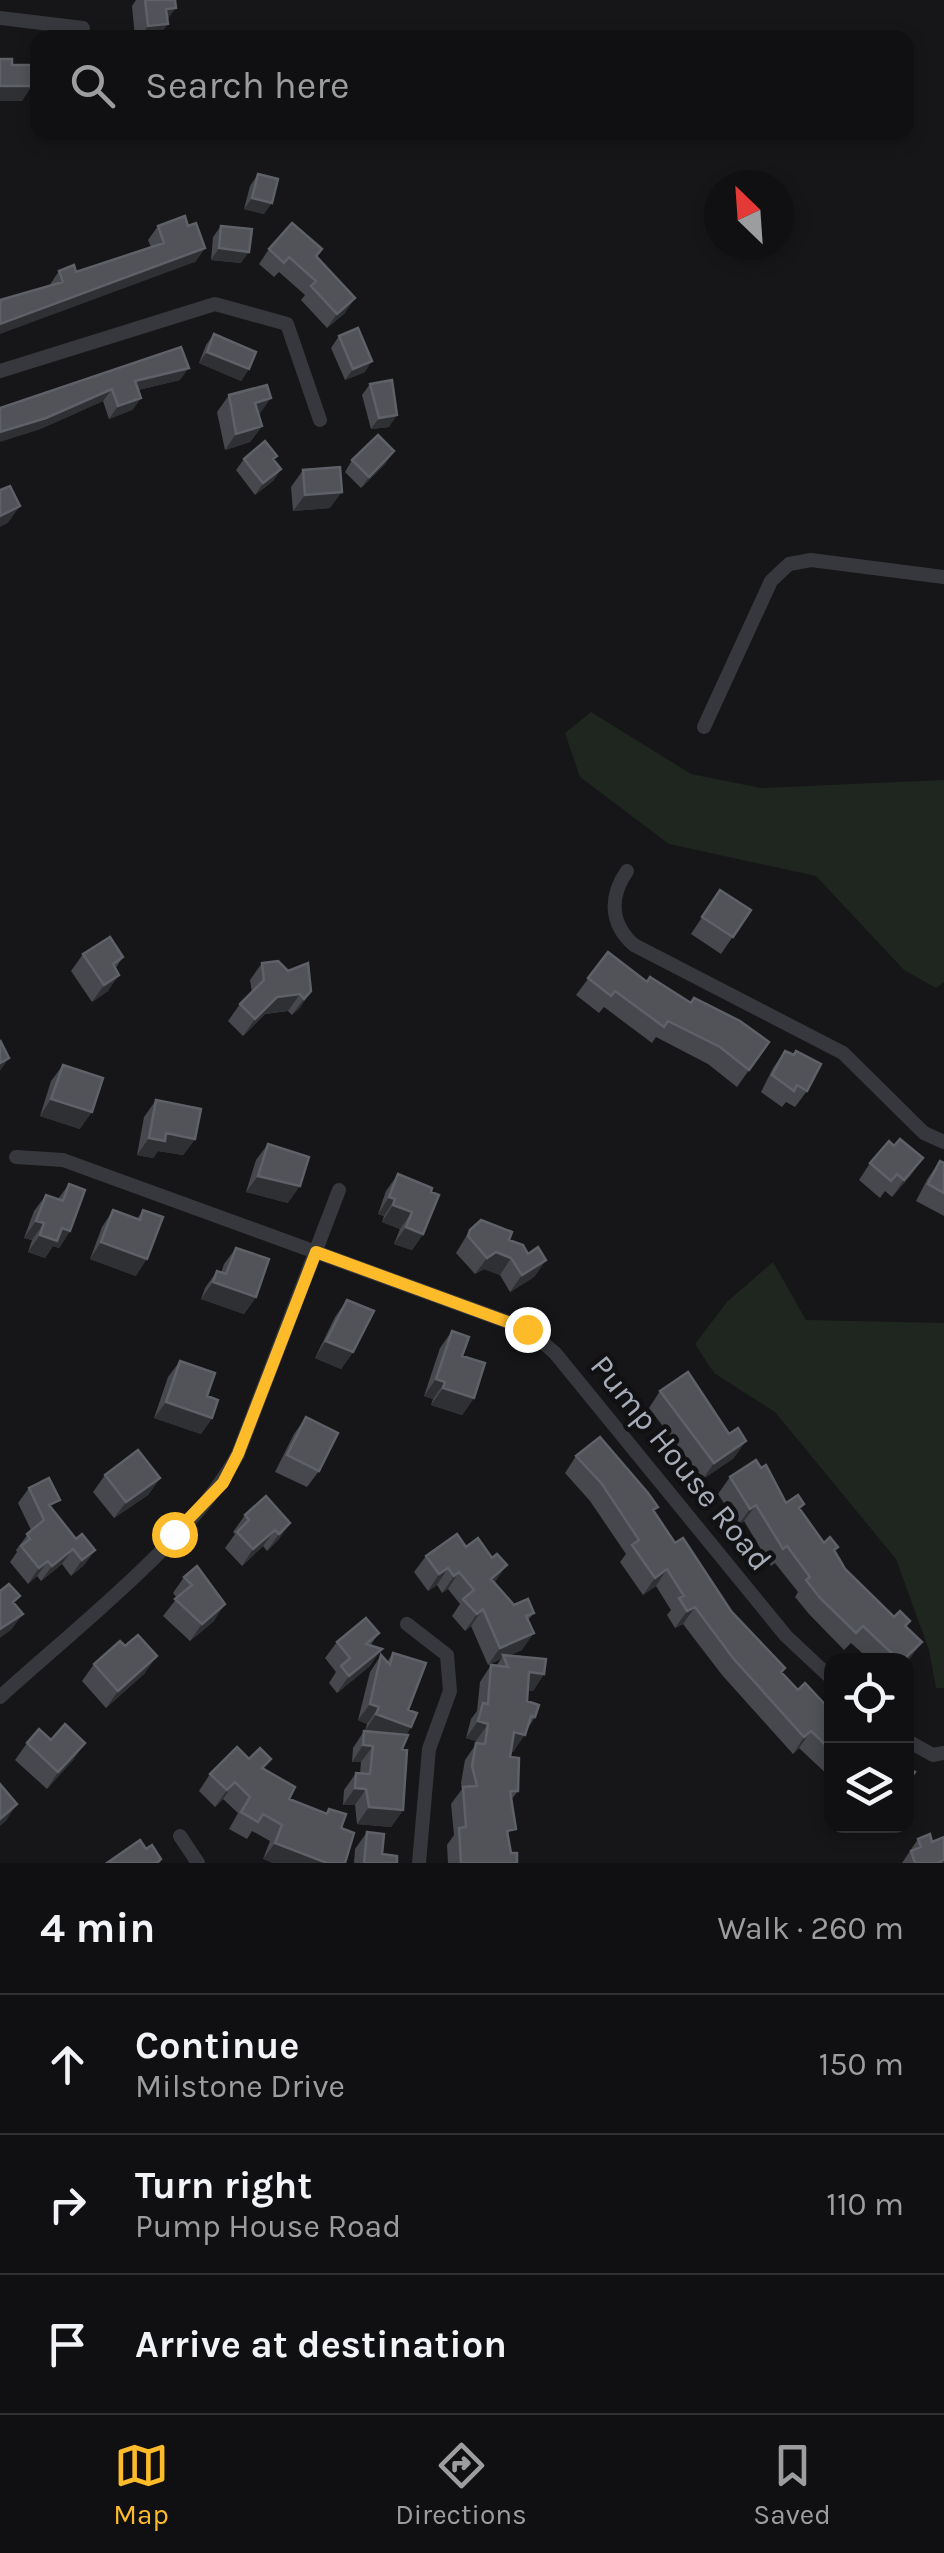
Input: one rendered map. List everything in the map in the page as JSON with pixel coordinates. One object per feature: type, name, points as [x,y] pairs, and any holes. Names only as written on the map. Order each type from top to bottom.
[{"type":"street","points":[[0,18],[83,28]]},
{"type":"street","points":[[0,372],[214,304],[287,324],[320,420]]},
{"type":"street","points":[[704,727],[771,581],[789,564],[811,560],[944,577]]},
{"type":"street","points":[[627,872],[614,894],[613,909],[624,936],[634,945],[843,1054],[924,1132],[944,1142]]},
{"type":"street","name":"Pump House Road","points":[[16,1157],[63,1160],[527,1329],[555,1353],[786,1636],[824,1672]]},
{"type":"street","points":[[0,1697],[129,1580],[223,1483],[339,1190]]},
{"type":"street","points":[[407,1624],[447,1655],[450,1691],[430,1749],[419,1863]]},
{"type":"street","points":[[912,1743],[934,1755],[944,1753]]},
{"type":"street","points":[[180,1836],[198,1863]]},
{"type":"shaded area","points":[[591,712],[691,774],[761,788],[944,780],[944,982],[936,988],[904,970],[816,876],[669,844],[580,777],[565,733]]},
{"type":"shaded area","points":[[773,1262],[806,1320],[944,1323],[944,1688],[936,1688],[929,1650],[896,1559],[775,1412],[714,1373],[695,1344],[727,1302]]},
{"type":"building","points":[[145,0],[175,0],[176,8],[166,9],[168,24],[148,26]]},
{"type":"building","points":[[0,59],[12,59],[12,65],[30,65],[30,86],[0,86]]},
{"type":"building","points":[[258,174],[278,179],[272,203],[252,198]]},
{"type":"building","points":[[185,216],[188,226],[196,223],[205,248],[0,324],[0,300],[63,282],[59,271],[74,265],[76,272],[164,243],[158,226]]},
{"type":"building","points":[[292,223],[322,249],[316,256],[355,298],[337,314],[311,286],[316,281],[289,257],[284,263],[269,249]]},
{"type":"building","points":[[221,226],[252,229],[249,252],[219,248]]},
{"type":"building","points":[[358,328],[372,361],[353,369],[339,336]]},
{"type":"building","points":[[214,334],[256,352],[249,369],[207,352]]},
{"type":"building","points":[[181,347],[189,368],[135,381],[141,398],[118,406],[112,389],[46,418],[0,432],[0,408]]},
{"type":"building","points":[[392,380],[397,415],[379,418],[370,384]]},
{"type":"building","points":[[267,385],[271,398],[255,403],[262,426],[236,434],[229,395]]},
{"type":"building","points":[[378,435],[394,451],[369,477],[352,460]]},
{"type":"building","points":[[265,441],[281,469],[263,483],[244,459]]},
{"type":"building","points":[[340,467],[342,492],[305,495],[303,470]]},
{"type":"building","points":[[10,486],[20,506],[0,516],[0,490]]},
{"type":"building","points":[[720,890],[751,910],[733,937],[702,917]]},
{"type":"building","points":[[110,937],[123,957],[113,964],[119,975],[104,985],[83,954]]},
{"type":"building","points":[[608,952],[647,982],[650,977],[691,1003],[694,998],[740,1021],[769,1042],[749,1070],[720,1047],[668,1021],[664,1027],[615,991],[611,996],[588,978]]},
{"type":"building","points":[[278,961],[288,971],[308,963],[311,991],[304,999],[300,994],[277,997],[255,1019],[240,1004],[264,980],[262,963]]},
{"type":"building","points":[[0,1040],[9,1058],[0,1063]]},
{"type":"building","points":[[785,1051],[794,1055],[796,1051],[821,1064],[807,1091],[797,1085],[794,1091],[772,1075]]},
{"type":"building","points":[[63,1065],[103,1078],[92,1112],[51,1099]]},
{"type":"building","points":[[156,1100],[201,1109],[195,1139],[166,1133],[165,1141],[149,1138]]},
{"type":"building","points":[[900,1139],[923,1158],[904,1180],[897,1174],[891,1181],[870,1163],[889,1141],[894,1146]]},
{"type":"building","points":[[268,1144],[309,1157],[300,1186],[258,1176]]},
{"type":"building","points":[[940,1161],[944,1163],[944,1193],[928,1184]]},
{"type":"building","points":[[398,1174],[432,1188],[431,1192],[439,1195],[423,1234],[406,1227],[412,1212],[393,1205],[395,1199],[389,1197]]},
{"type":"building","points":[[69,1184],[85,1190],[70,1231],[62,1228],[57,1241],[40,1235],[44,1223],[36,1221],[46,1195],[63,1201]]},
{"type":"building","points":[[113,1210],[140,1220],[143,1210],[163,1217],[147,1259],[101,1242]]},
{"type":"building","points":[[481,1220],[512,1232],[509,1240],[523,1245],[528,1254],[538,1247],[546,1260],[522,1275],[511,1258],[496,1252],[487,1258],[468,1236]]},
{"type":"building","points":[[236,1248],[269,1259],[256,1297],[213,1282],[217,1271],[226,1274]]},
{"type":"building","points":[[347,1300],[374,1311],[353,1352],[326,1341]]},
{"type":"building","points":[[452,1331],[469,1337],[462,1356],[485,1363],[474,1398],[443,1388],[445,1382],[436,1379]]},
{"type":"building","points":[[180,1361],[215,1373],[207,1396],[218,1400],[212,1418],[166,1402]]},
{"type":"building","points":[[688,1372],[729,1434],[738,1428],[746,1441],[714,1463],[660,1391]]},
{"type":"building","points":[[306,1417],[338,1433],[319,1471],[287,1455]]},
{"type":"building","points":[[600,1437],[658,1507],[653,1510],[675,1543],[683,1538],[731,1611],[785,1668],[781,1672],[798,1690],[805,1683],[824,1703],[824,1743],[811,1731],[804,1737],[733,1658],[695,1607],[687,1611],[679,1598],[684,1596],[667,1569],[655,1578],[632,1545],[639,1540],[602,1484],[576,1456]]},
{"type":"building","points":[[138,1450],[160,1478],[126,1502],[105,1475]]},
{"type":"building","points":[[756,1460],[761,1468],[766,1465],[786,1503],[798,1495],[804,1504],[799,1508],[824,1543],[830,1537],[838,1547],[834,1550],[845,1569],[894,1617],[900,1611],[910,1621],[905,1626],[922,1642],[910,1653],[892,1653],[863,1626],[856,1633],[820,1598],[787,1546],[783,1549],[756,1505],[750,1509],[730,1477]]},
{"type":"building","points":[[49,1478],[60,1500],[49,1505],[76,1539],[82,1534],[95,1550],[82,1560],[73,1549],[52,1566],[48,1561],[39,1568],[21,1546],[30,1539],[27,1534],[44,1520],[29,1488]]},
{"type":"building","points":[[266,1496],[290,1523],[253,1549],[237,1532],[249,1520],[245,1515]]},
{"type":"building","points":[[457,1534],[466,1547],[478,1538],[492,1558],[497,1554],[507,1565],[491,1579],[514,1605],[528,1599],[534,1613],[526,1616],[534,1633],[500,1648],[483,1609],[477,1614],[463,1599],[474,1590],[459,1572],[454,1576],[448,1568],[439,1574],[426,1556]]},
{"type":"building","points":[[197,1566],[225,1604],[202,1624],[175,1599],[192,1585],[184,1577]]},
{"type":"building","points":[[9,1584],[20,1596],[13,1602],[23,1614],[0,1629],[0,1591]]},
{"type":"building","points":[[366,1618],[379,1633],[366,1644],[382,1649],[349,1676],[341,1666],[350,1658],[337,1642]]},
{"type":"building","points":[[138,1635],[157,1656],[118,1691],[94,1664],[120,1641],[125,1646]]},
{"type":"building","points":[[393,1653],[426,1663],[408,1710],[417,1713],[411,1727],[376,1714],[379,1707],[370,1704],[381,1655],[390,1665]]},
{"type":"building","points":[[503,1655],[546,1659],[544,1674],[529,1672],[527,1701],[539,1705],[525,1735],[514,1732],[510,1757],[519,1758],[518,1791],[510,1791],[516,1829],[507,1831],[517,1863],[461,1863],[459,1828],[466,1827],[463,1787],[477,1786],[472,1766],[476,1743],[485,1744],[488,1724],[478,1721],[483,1703],[488,1704],[491,1665],[508,1667]]},
{"type":"building","points":[[65,1724],[85,1743],[58,1772],[27,1743],[39,1729],[51,1740]]},
{"type":"building","points":[[364,1731],[408,1735],[402,1749],[407,1750],[403,1810],[369,1807],[366,1789],[355,1788],[356,1773],[370,1774],[373,1746],[363,1745]]},
{"type":"building","points":[[237,1747],[249,1759],[260,1748],[271,1759],[262,1768],[295,1787],[289,1799],[327,1814],[329,1809],[346,1814],[341,1828],[354,1833],[345,1863],[327,1863],[275,1843],[282,1825],[263,1814],[258,1822],[241,1812],[250,1797],[235,1782],[227,1790],[210,1774]]},
{"type":"building","points":[[0,1784],[17,1804],[0,1819]]},
{"type":"building","points":[[367,1832],[384,1834],[382,1854],[397,1856],[397,1863],[364,1863]]},
{"type":"building","points":[[930,1834],[932,1842],[944,1837],[944,1860],[915,1863],[911,1851],[921,1847],[918,1839]]},
{"type":"building","points":[[140,1840],[146,1849],[152,1845],[161,1859],[157,1863],[107,1863]]},
{"type":"route","points":[[174,1534],[223,1483],[238,1454],[316,1252],[527,1329]]}]
